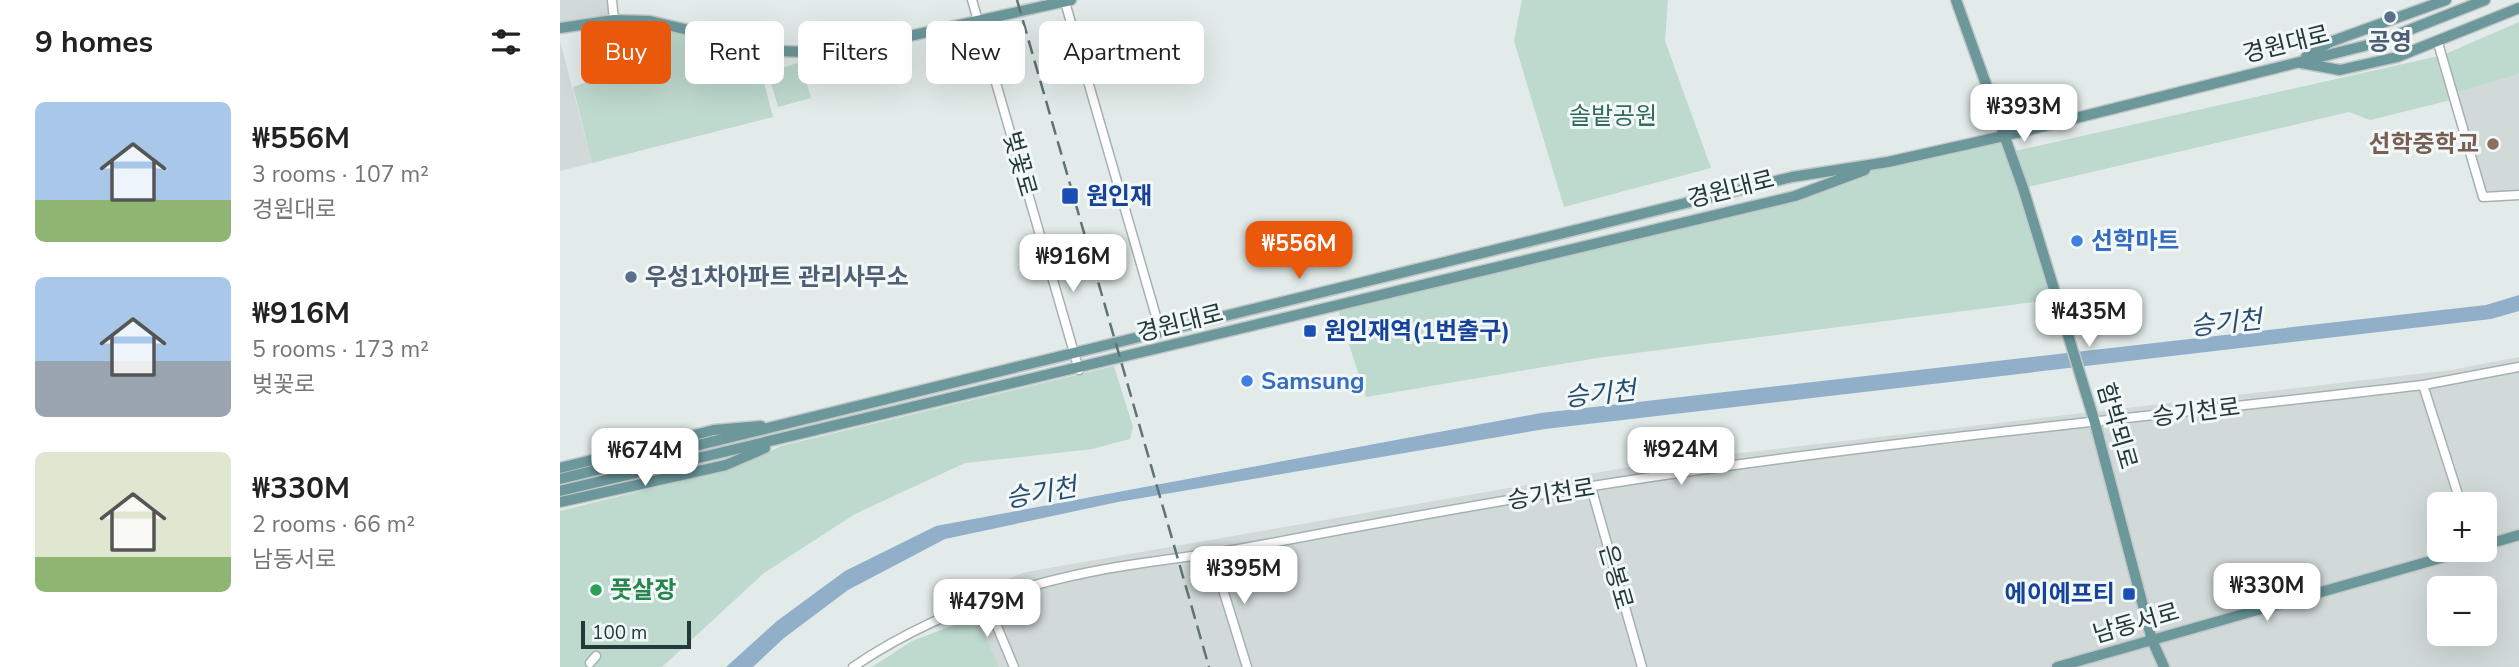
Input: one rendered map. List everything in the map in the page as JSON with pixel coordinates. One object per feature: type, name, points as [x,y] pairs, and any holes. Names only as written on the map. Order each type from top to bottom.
[{"type":"main road","name":"함박뫼로","points":[[1956,0],[2057,299],[2095,423],[2152,640],[2164,667]]},
{"type":"main road","points":[[2297,63],[2330,42],[2446,0]]},
{"type":"main road","name":"경원대로","points":[[560,479],[1792,177],[1888,162],[2004,136],[2376,43],[2485,0]]},
{"type":"main road","points":[[983,21],[1068,1]]},
{"type":"main road","points":[[2297,63],[2340,70],[2397,57],[2438,43],[2519,8]]},
{"type":"main road","points":[[560,28],[614,20],[650,21],[779,51],[833,53],[926,33]]},
{"type":"main road","name":"경원대로","points":[[560,491],[1079,370],[1795,196],[1888,162]]},
{"type":"main road","points":[[560,468],[714,430],[790,423]]},
{"type":"main road","points":[[560,502],[726,465],[794,436]]},
{"type":"main road","points":[[2497,541],[2519,535]]},
{"type":"main road","name":"남동서로","points":[[2057,667],[2427,562]]},
{"type":"street","points":[[612,0],[614,20]]},
{"type":"street","name":"벚꽃로","points":[[972,0],[979,21]]},
{"type":"street","points":[[1068,1],[1160,330]]},
{"type":"street","points":[[2438,43],[2483,197],[2519,195]]},
{"type":"street","name":"벚꽃로","points":[[997,84],[1079,370]]},
{"type":"street","name":"승기천로","points":[[853,667],[890,642],[942,617],[986,600],[1095,571],[1212,554],[1395,519],[1731,466],[2423,385],[2519,367]]},
{"type":"street","points":[[2423,385],[2457,492]]},
{"type":"street","name":"은봉로","points":[[1591,487],[1642,667]]},
{"type":"street","points":[[1212,554],[1247,667]]},
{"type":"street","points":[[986,600],[1014,667]]},
{"type":"shaded area","points":[[560,0],[612,0],[614,20],[581,21],[581,25],[560,28]]},
{"type":"shaded area","points":[[560,41],[592,163],[560,171]]},
{"type":"shaded area","name":"선학중학교","points":[[2519,74],[2519,195],[2483,197],[2453,93]]},
{"type":"shaded area","points":[[2519,357],[2519,667],[999,667],[964,596],[1026,572],[1647,464],[2451,370]]},
{"type":"green space","name":"솔밭공원","points":[[1522,0],[1668,0],[1665,41],[1711,168],[1564,207],[1514,41]]},
{"type":"green space","points":[[2519,22],[2519,74],[2454,93],[2455,99],[2370,120],[2349,112],[2023,188],[2011,152],[2443,55]]},
{"type":"green space","points":[[671,29],[685,32],[685,84],[764,84],[773,117],[592,163],[573,87],[581,84],[671,84]]},
{"type":"green space","points":[[798,63],[798,84],[807,84],[811,98],[778,107],[771,84],[784,84],[784,67]]},
{"type":"green space","points":[[2004,136],[2057,299],[1597,358],[1366,397],[1337,307],[1795,196],[1888,162]]},
{"type":"green space","points":[[1114,366],[1133,427],[1130,439],[1092,449],[965,463],[855,514],[764,573],[662,667],[560,667],[560,511],[740,466],[781,446]]},
{"type":"green space","points":[[976,617],[999,667],[872,667],[912,641]]},
{"type":"water","points":[[2519,295],[2519,311],[2491,319],[1545,429],[1118,502],[945,539],[848,590],[784,638],[753,667],[726,667],[777,621],[845,571],[936,526],[1541,413],[2486,305]]},
{"type":"railway","points":[[1017,0],[1209,667]]},
{"type":"place","name":"공영","points":[[2390,17]]},
{"type":"place","name":"선학중학교","points":[[2493,144]]},
{"type":"place","name":"원인재","points":[[1070,196]]},
{"type":"place","name":"선학마트","points":[[2077,241]]},
{"type":"place","name":"우성1차아파트 관리사무소","points":[[631,277]]},
{"type":"place","name":"원인재역(1번출구)","points":[[1310,331]]},
{"type":"place","name":"Samsung","points":[[1247,381]]},
{"type":"place","name":"풋살장","points":[[596,590]]},
{"type":"place","name":"에이에프티","points":[[2129,594]]},
{"type":"water label","name":"승기천","points":[[2226,323]]},
{"type":"water label","name":"승기천","points":[[1600,394]]},
{"type":"water label","name":"승기천","points":[[1041,493]]}]
